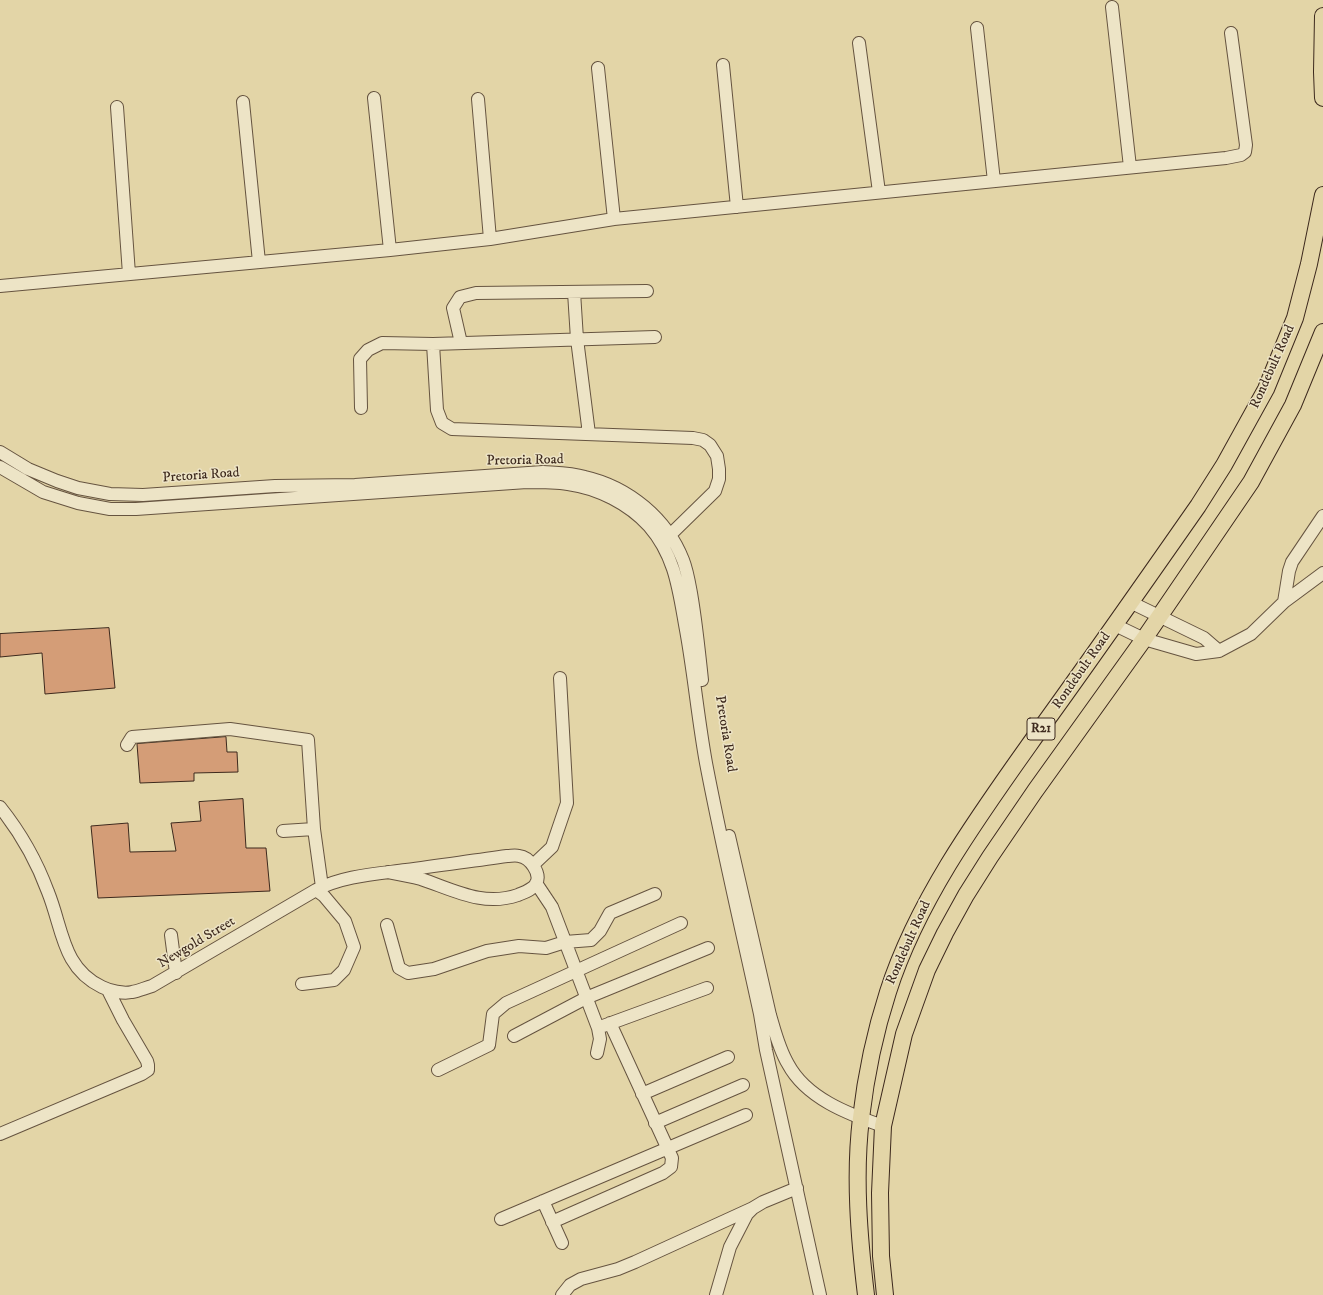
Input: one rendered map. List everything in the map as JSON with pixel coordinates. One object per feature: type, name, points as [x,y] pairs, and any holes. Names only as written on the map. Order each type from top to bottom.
[{"type":"main road","points":[[1323,16],[1323,98]]},
{"type":"main road","name":"Rondebult Road","points":[[866,1295],[858,1204],[861,1118],[870,1061],[888,991],[904,948],[947,866],[1006,777],[1115,625],[1198,506],[1224,465],[1266,389],[1295,318],[1309,264],[1323,195]]},
{"type":"main road","name":"Rondebult Road","points":[[885,1295],[881,1256],[880,1193],[883,1126],[904,1034],[927,970],[966,895],[990,857],[1144,639],[1251,482],[1293,405],[1323,332]]},
{"type":"street","points":[[1112,8],[1130,168]]},
{"type":"street","points":[[977,28],[994,181]]},
{"type":"street","points":[[0,286],[390,250],[490,239],[614,219],[1130,168],[1226,158],[1241,155],[1245,152],[1246,145],[1231,33]]},
{"type":"street","points":[[859,43],[879,192]]},
{"type":"street","points":[[723,65],[737,207]]},
{"type":"street","points":[[598,68],[614,219]]},
{"type":"street","points":[[374,98],[390,250]]},
{"type":"street","points":[[478,99],[490,239]]},
{"type":"street","points":[[244,102],[259,262]]},
{"type":"street","points":[[117,108],[129,274]]},
{"type":"street","points":[[461,343],[453,308],[460,297],[476,293],[647,291]]},
{"type":"street","points":[[574,292],[577,339],[589,434]]},
{"type":"street","points":[[361,408],[360,359],[368,350],[382,343],[433,344],[655,337]]},
{"type":"street","points":[[433,344],[436,410],[442,423],[452,430],[693,438],[703,440],[710,445],[716,456],[719,469],[719,479],[715,491],[670,535]]},
{"type":"street","name":"Pretoria Road","points":[[0,452],[28,469],[57,481],[78,488],[110,494],[143,495],[275,486],[355,485],[543,472],[564,473],[586,477],[612,486],[636,500],[653,522],[675,572],[688,639],[705,754],[729,852],[759,990]]},
{"type":"street","name":"Pretoria Road","points":[[0,467],[42,492],[78,503],[110,509],[179,506],[527,482],[569,484],[589,489],[609,497],[653,522],[670,535],[683,560],[695,612],[706,715],[729,852]]},
{"type":"street","points":[[124,494],[124,509]]},
{"type":"street","points":[[1284,602],[1292,562],[1323,516]]},
{"type":"street","points":[[1115,625],[1144,639],[1196,654],[1219,651],[1251,634],[1284,602],[1323,573]]},
{"type":"street","points":[[1130,602],[1204,638],[1219,651]]},
{"type":"street","points":[[388,872],[419,879],[481,899],[499,900],[529,891],[536,883],[537,875],[533,866],[552,847],[567,803],[560,678]]},
{"type":"street","points":[[128,745],[132,737],[230,729],[308,740],[319,889],[344,921],[354,948],[344,970],[334,980],[302,984]]},
{"type":"street","name":"Newgold Street","points":[[0,807],[16,829],[40,871],[49,893],[68,954],[77,969],[90,982],[108,990],[130,992],[152,986],[319,889],[348,879],[388,872],[507,856],[519,856],[527,859],[533,866]]},
{"type":"street","points":[[283,832],[314,829]]},
{"type":"street","points":[[536,883],[552,906],[598,1028],[600,1039],[597,1053]]},
{"type":"street","points":[[387,925],[399,968],[408,973],[434,969],[487,951],[519,946],[546,948],[565,942],[591,940],[600,931],[610,913],[655,894]]},
{"type":"street","points":[[438,1070],[489,1045],[493,1014],[506,1004],[681,923]]},
{"type":"street","points":[[171,935],[176,973]]},
{"type":"street","points":[[514,1036],[586,998],[708,948]]},
{"type":"street","points":[[598,1028],[707,988]]},
{"type":"street","points":[[0,1134],[135,1077],[148,1070],[147,1061],[123,1020],[108,990]]},
{"type":"street","points":[[759,990],[777,1040],[788,1065],[800,1081],[817,1095],[833,1105],[883,1126]]},
{"type":"street","points":[[759,990],[766,1050],[820,1295]]},
{"type":"street","points":[[552,1222],[663,1173],[671,1167],[672,1158],[610,1024]]},
{"type":"street","points":[[642,1094],[728,1057]]},
{"type":"street","points":[[655,1123],[744,1085]]},
{"type":"street","points":[[501,1219],[746,1115]]},
{"type":"street","points":[[562,1295],[570,1285],[581,1279],[618,1269],[635,1262],[763,1202],[797,1188]]},
{"type":"street","points":[[543,1201],[562,1243]]},
{"type":"street","points":[[716,1295],[730,1247],[747,1214],[753,1208]]},
{"type":"building","points":[[109,628],[115,688],[45,694],[42,653],[0,657],[0,634]]},
{"type":"building","points":[[226,737],[227,752],[237,752],[238,772],[194,773],[194,781],[140,783],[137,744]]},
{"type":"building","points":[[243,799],[246,848],[266,848],[270,891],[98,898],[91,826],[128,823],[130,852],[176,851],[171,823],[201,821],[199,802]]}]
